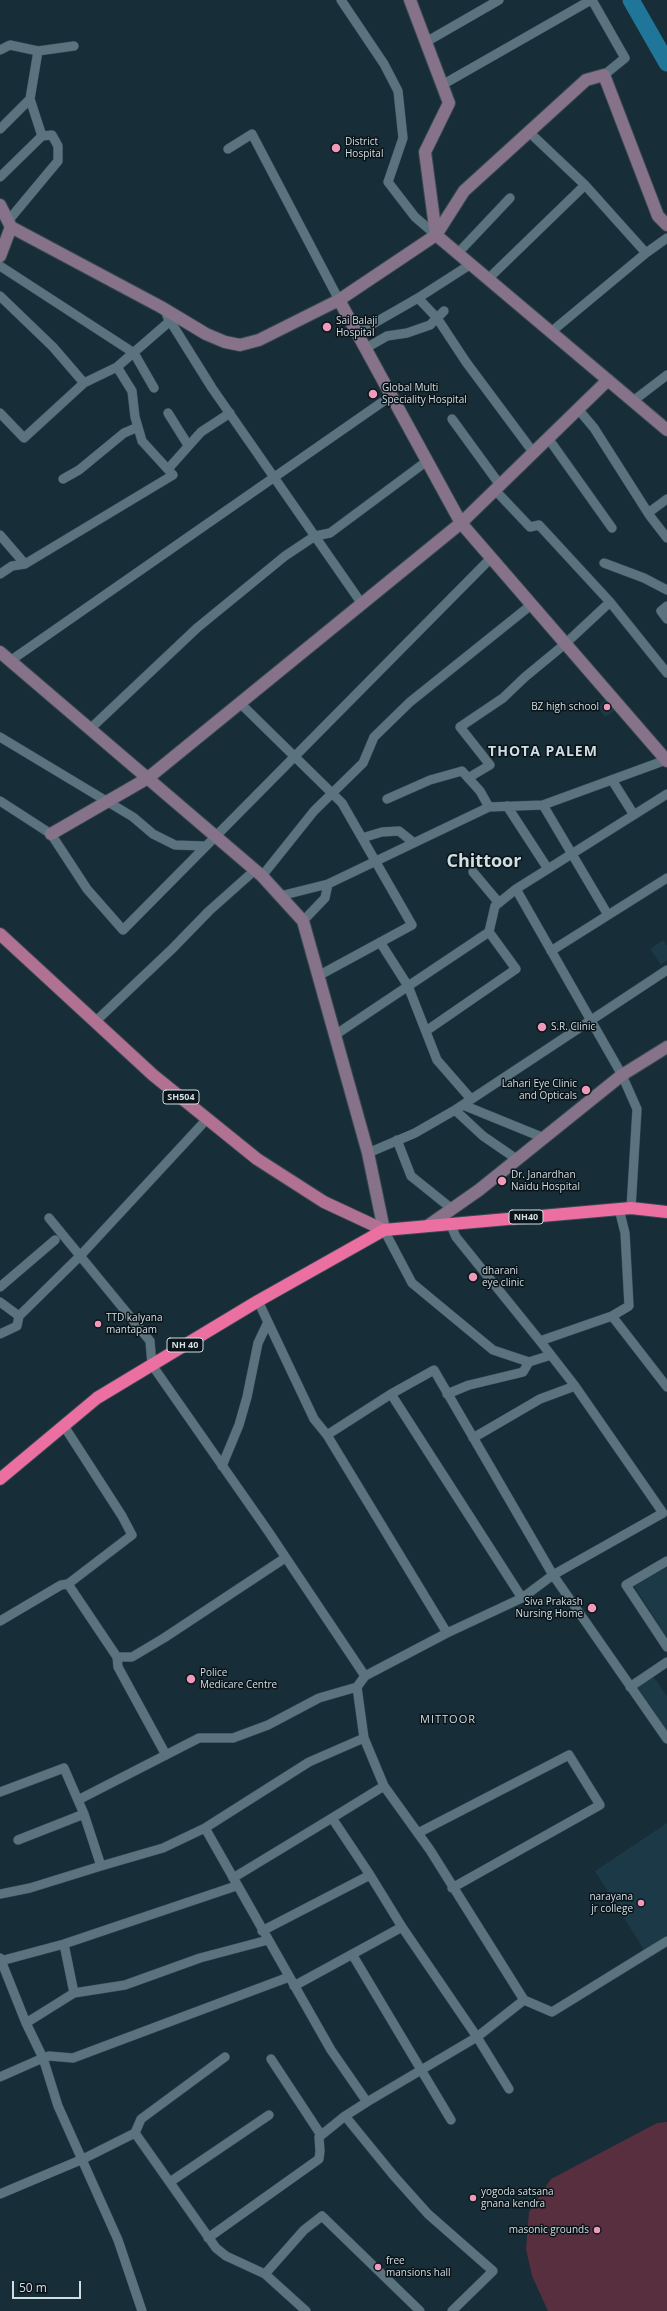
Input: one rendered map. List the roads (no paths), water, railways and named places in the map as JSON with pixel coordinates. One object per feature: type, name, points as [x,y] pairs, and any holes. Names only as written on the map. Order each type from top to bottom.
[{"type":"highway","name":"NH40","points":[[384,1230],[450,1223],[625,1209],[667,1212]]},
{"type":"highway","name":"NH 40","points":[[0,1479],[97,1398],[258,1301],[384,1230]]},
{"type":"main road","name":"SH504","points":[[0,934],[96,1020],[153,1075],[257,1159],[324,1202],[384,1230]]},
{"type":"street","points":[[341,0],[384,64],[398,90],[403,138],[388,182],[415,217],[667,430]]},
{"type":"street","points":[[410,0],[449,102],[425,152],[436,235]]},
{"type":"street","points":[[426,42],[499,0]]},
{"type":"street","points":[[0,205],[10,224],[161,307],[206,334],[225,342],[240,345],[259,340],[340,300],[436,235],[464,192],[586,80],[604,75],[625,58],[591,0],[442,85]]},
{"type":"street","points":[[0,50],[10,45],[38,51],[74,46]]},
{"type":"street","points":[[38,51],[30,99],[42,136]]},
{"type":"street","points":[[604,75],[658,216],[667,224]]},
{"type":"street","points":[[0,130],[30,99]]},
{"type":"street","points":[[529,132],[585,185],[646,253]]},
{"type":"street","points":[[228,149],[252,134],[357,333],[461,523],[667,760],[543,805],[489,806],[328,884],[280,896]]},
{"type":"street","points":[[0,177],[42,136],[52,135],[58,146],[58,161],[10,224],[0,256]]},
{"type":"street","points":[[488,279],[585,185]]},
{"type":"street","points":[[458,253],[510,198]]},
{"type":"street","points":[[551,332],[646,253],[667,238]]},
{"type":"street","points":[[357,333],[418,298],[471,264]]},
{"type":"street","points":[[0,266],[134,353],[154,388]]},
{"type":"street","points":[[0,296],[53,347],[84,383]]},
{"type":"street","points":[[418,298],[437,318],[466,362],[533,452]]},
{"type":"street","points":[[161,307],[230,413],[362,604]]},
{"type":"street","points":[[366,348],[387,336],[407,333],[430,325],[444,311]]},
{"type":"street","points":[[0,413],[24,438],[84,383],[117,367],[170,321]]},
{"type":"street","points":[[0,574],[12,566],[25,564],[174,475],[142,441],[132,391],[117,367]]},
{"type":"street","points":[[633,402],[667,375]]},
{"type":"street","points":[[51,834],[148,778],[362,604],[461,523],[608,380]]},
{"type":"street","points":[[12,660],[274,476],[391,396]]},
{"type":"street","points":[[578,409],[594,428],[648,513],[667,538]]},
{"type":"street","points":[[168,413],[188,445]]},
{"type":"street","points":[[168,469],[201,432],[230,413]]},
{"type":"street","points":[[452,419],[497,487],[530,527],[539,524],[610,602],[667,674]]},
{"type":"street","points":[[63,479],[79,470],[124,433],[138,427]]},
{"type":"street","points":[[548,438],[612,528]]},
{"type":"street","points":[[90,729],[198,628],[285,556],[315,536],[330,533],[427,462]]},
{"type":"street","points":[[648,513],[667,499]]},
{"type":"street","points":[[0,535],[25,564]]},
{"type":"street","points":[[0,801],[51,834],[87,889],[123,930],[215,836],[296,757],[491,558]]},
{"type":"street","points":[[604,563],[644,578],[667,590]]},
{"type":"street","points":[[468,778],[490,765],[460,727],[503,698],[525,677],[565,644],[610,602]]},
{"type":"street","points":[[96,1020],[172,949],[209,911],[259,873],[314,811],[363,763],[374,737],[410,702],[531,605]]},
{"type":"street","points":[[667,606],[661,611],[667,619]]},
{"type":"street","points":[[0,644],[12,660]]},
{"type":"street","points":[[0,652],[12,660],[90,729],[259,873],[303,920],[368,1152],[384,1230],[412,1283],[493,1350],[529,1362],[552,1355]]},
{"type":"street","points":[[240,703],[342,803],[412,925],[318,976]]},
{"type":"street","points":[[0,737],[133,817],[153,834],[175,845],[205,846]]},
{"type":"street","points":[[388,799],[430,780],[462,771],[480,791],[489,806]]},
{"type":"street","points":[[612,780],[634,815]]},
{"type":"street","points":[[335,1035],[489,932],[495,906],[516,889],[667,794]]},
{"type":"street","points":[[543,805],[573,853],[608,915]]},
{"type":"street","points":[[507,806],[548,869]]},
{"type":"street","points":[[362,838],[382,832],[399,831],[414,843]]},
{"type":"street","points":[[473,872],[499,903]]},
{"type":"street","points":[[551,951],[667,878]]},
{"type":"street","points":[[303,920],[324,898],[328,884]]},
{"type":"street","points":[[516,889],[622,1075],[637,1109],[625,1209],[626,1282],[629,1306],[612,1316],[540,1340]]},
{"type":"street","points":[[426,1031],[516,969],[489,932]]},
{"type":"street","points":[[380,942],[408,986],[437,1060],[471,1099]]},
{"type":"street","points":[[368,1152],[415,1133],[455,1110],[667,970]]},
{"type":"street","points":[[429,1225],[518,1160],[622,1075],[667,1047]]},
{"type":"street","points":[[463,1105],[544,1138]]},
{"type":"street","points":[[455,1110],[483,1136],[518,1160]]},
{"type":"street","points":[[0,1334],[17,1326],[19,1316],[80,1256],[207,1119]]},
{"type":"street","points":[[397,1140],[411,1176],[452,1209]]},
{"type":"street","points":[[49,1218],[150,1341],[152,1365],[365,1676]]},
{"type":"street","points":[[78,1800],[199,1738],[233,1738],[268,1725],[319,1698],[357,1687],[365,1676],[447,1633],[522,1598],[553,1575],[665,1512],[552,1355],[456,1237],[450,1223]]},
{"type":"street","points":[[0,1287],[54,1240]]},
{"type":"street","points":[[258,1301],[314,1419],[327,1435],[447,1633]]},
{"type":"street","points":[[0,1302],[19,1316]]},
{"type":"street","points":[[612,1316],[667,1387]]},
{"type":"street","points":[[222,1466],[247,1397],[258,1343],[268,1322]]},
{"type":"street","points":[[447,1394],[469,1385],[523,1372],[529,1362]]},
{"type":"street","points":[[327,1435],[391,1394],[434,1370],[553,1575],[667,1739]]},
{"type":"street","points":[[473,1438],[540,1399],[575,1386]]},
{"type":"street","points":[[391,1394],[522,1598]]},
{"type":"street","points":[[0,1621],[61,1585],[68,1584],[132,1535],[122,1516],[64,1426]]},
{"type":"street","points":[[117,1657],[132,1657],[158,1642],[285,1558]]},
{"type":"street","points":[[667,1561],[626,1585],[667,1647]]},
{"type":"street","points":[[68,1584],[117,1657],[118,1668],[166,1755]]},
{"type":"street","points":[[630,1687],[667,1662]]},
{"type":"street","points":[[357,1687],[364,1738],[384,1786],[418,1833],[524,2000],[552,2012],[667,1941]]},
{"type":"street","points":[[0,1894],[30,1888],[163,1848],[205,1828],[309,1762],[364,1738]]},
{"type":"street","points":[[418,1833],[569,1755],[600,1804],[452,1888]]},
{"type":"street","points":[[0,1792],[64,1768],[84,1814],[101,1866]]},
{"type":"street","points":[[142,2311],[118,2240],[58,2106],[43,2058],[26,2023],[1,1960],[64,1944],[234,1882],[384,1786]]},
{"type":"street","points":[[18,1840],[84,1814]]},
{"type":"street","points":[[332,1818],[370,1874],[402,1927],[477,2037],[510,2089]]},
{"type":"street","points":[[205,1828],[234,1882],[331,2050],[367,2102]]},
{"type":"street","points":[[262,1931],[370,1874]]},
{"type":"street","points":[[294,1986],[402,1927]]},
{"type":"street","points":[[26,2023],[74,1993],[125,1985],[200,1958],[268,1940]]},
{"type":"street","points":[[64,1944],[74,1993]]},
{"type":"street","points":[[352,1954],[420,2071],[451,2120]]},
{"type":"street","points":[[0,2077],[49,2056],[73,2058],[289,1977]]},
{"type":"street","points":[[208,2238],[319,2159],[319,2137],[345,2116],[477,2037],[524,2000]]},
{"type":"street","points":[[0,2194],[83,2159],[135,2133],[141,2119],[224,2056]]},
{"type":"street","points":[[271,2059],[321,2135]]},
{"type":"street","points":[[170,2182],[269,2115]]},
{"type":"street","points":[[345,2116],[394,2176],[428,2214],[493,2271],[452,2311]]},
{"type":"street","points":[[135,2133],[208,2238],[226,2256],[265,2274],[306,2311]]},
{"type":"street","points":[[265,2274],[304,2230],[322,2216],[420,2311]]},
{"type":"waterway","points":[[631,0],[667,63]]},
{"type":"place","name":"District Hospital","points":[[336,148]]},
{"type":"place","name":"Sai Balaji Hospital","points":[[327,327]]},
{"type":"place","name":"Global Multi Speciality Hospital","points":[[373,394]]},
{"type":"place","name":"BZ high school","points":[[607,707]]},
{"type":"place","name":"S.R. Clinic","points":[[542,1027]]},
{"type":"place","name":"Lahari Eye Clinic and Opticals","points":[[586,1090]]},
{"type":"place","name":"Dr. Janardhan Naidu Hospital","points":[[502,1181]]},
{"type":"place","name":"dharani eye clinic","points":[[473,1277]]},
{"type":"place","name":"TTD kalyana mantapam","points":[[98,1324]]},
{"type":"place","name":"Siva Prakash Nursing Home","points":[[592,1608]]},
{"type":"place","name":"Police Medicare Centre","points":[[191,1679]]},
{"type":"place","name":"narayana jr college","points":[[641,1903]]},
{"type":"place","name":"yogoda satsana gnana kendra","points":[[473,2198]]},
{"type":"place","name":"masonic grounds","points":[[597,2230]]},
{"type":"place","name":"free mansions hall","points":[[378,2267]]},
{"type":"district","name":"THOTA PALEM","points":[[543,752]]},
{"type":"district","name":"Chittoor","points":[[484,862]]},
{"type":"district","name":"MITTOOR","points":[[448,1720]]}]
